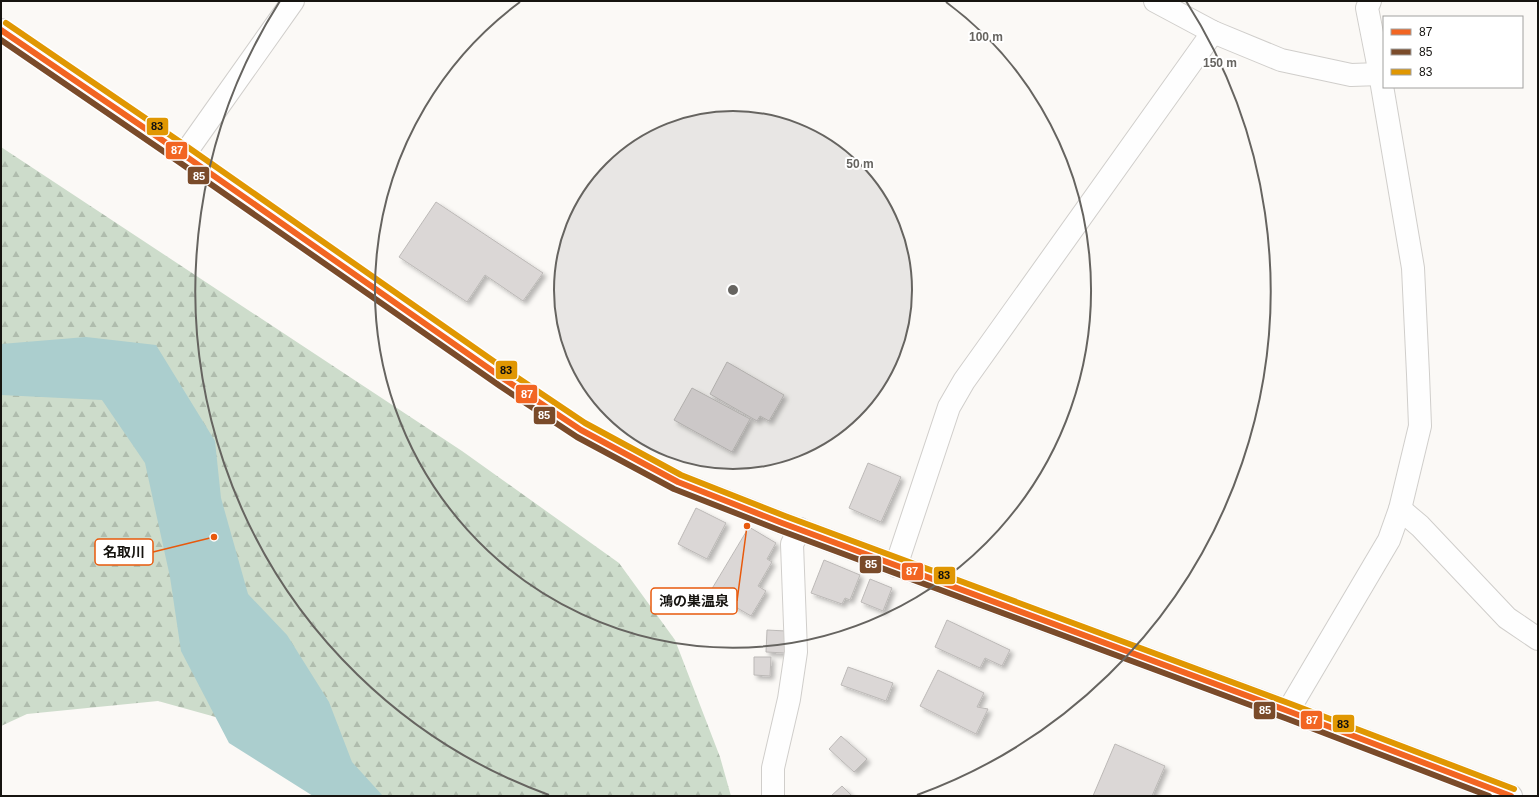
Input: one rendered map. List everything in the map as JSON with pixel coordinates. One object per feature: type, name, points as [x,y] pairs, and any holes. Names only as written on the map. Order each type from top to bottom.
[{"type":"street","points":[[184,155],[293,1]]},
{"type":"street","points":[[1155,1],[1213,32],[1281,60],[1351,75],[1380,74]]},
{"type":"street","points":[[1288,711],[1389,540],[1400,510],[1420,426],[1413,268],[1380,74],[1367,8],[1370,1]]},
{"type":"street","points":[[1,30],[184,155],[491,370],[581,430],[678,482],[896,566],[1288,711],[1511,796]]},
{"type":"street","points":[[896,566],[949,407],[964,381],[1213,32]]},
{"type":"street","points":[[1400,510],[1420,526],[1507,618],[1538,639]]},
{"type":"street","points":[[773,796],[774,768],[796,652],[792,544],[800,529]]},
{"type":"green space","points":[[1,147],[462,451],[619,563],[675,640],[720,757],[731,796],[365,796],[323,747],[158,701],[27,714],[1,726]]},
{"type":"water","points":[[86,337],[156,345],[215,441],[221,498],[248,594],[287,635],[329,702],[352,762],[383,796],[313,796],[229,743],[181,651],[170,577],[145,463],[102,400],[1,395],[1,344]]},
{"type":"building","points":[[436,202],[543,273],[523,301],[485,275],[467,302],[399,257]]},
{"type":"building","points":[[727,362],[784,395],[769,421],[760,416],[757,421],[710,394]]},
{"type":"building","points":[[692,388],[750,419],[732,452],[674,420]]},
{"type":"building","points":[[868,463],[901,477],[881,522],[849,508]]},
{"type":"building","points":[[696,508],[726,523],[707,559],[678,544]]},
{"type":"building","points":[[749,527],[776,543],[767,559],[772,562],[758,586],[766,591],[751,616],[710,592]]},
{"type":"building","points":[[824,560],[860,575],[850,600],[845,598],[842,604],[811,593]]},
{"type":"building","points":[[870,579],[892,588],[883,611],[861,602]]},
{"type":"building","points":[[947,620],[1010,650],[1002,666],[985,658],[980,668],[935,647]]},
{"type":"building","points":[[767,630],[786,631],[785,653],[766,652]]},
{"type":"building","points":[[754,657],[771,657],[770,676],[754,675]]},
{"type":"building","points":[[848,667],[893,683],[886,701],[841,685]]},
{"type":"building","points":[[938,670],[984,693],[977,707],[988,709],[976,734],[920,706]]},
{"type":"building","points":[[841,736],[867,759],[854,772],[829,749]]},
{"type":"building","points":[[1115,744],[1165,766],[1152,796],[1093,796]]},
{"type":"building","points":[[842,786],[852,796],[831,796]]},
{"type":"transit line","name":"83","points":[[6,23],[189,148],[509,372],[585,423],[681,475],[785,516],[1291,704],[1514,789]]},
{"type":"transit line","name":"87","points":[[1,30],[184,155],[504,379],[581,430],[678,482],[782,523],[1288,711],[1511,796]]},
{"type":"transit line","name":"85","points":[[1,40],[500,386],[577,437],[674,489],[779,530],[1285,718],[1489,796]]},
{"type":"place","name":"鴻の巣温泉","points":[[747,526]]},
{"type":"place","name":"名取川","points":[[214,537]]}]
